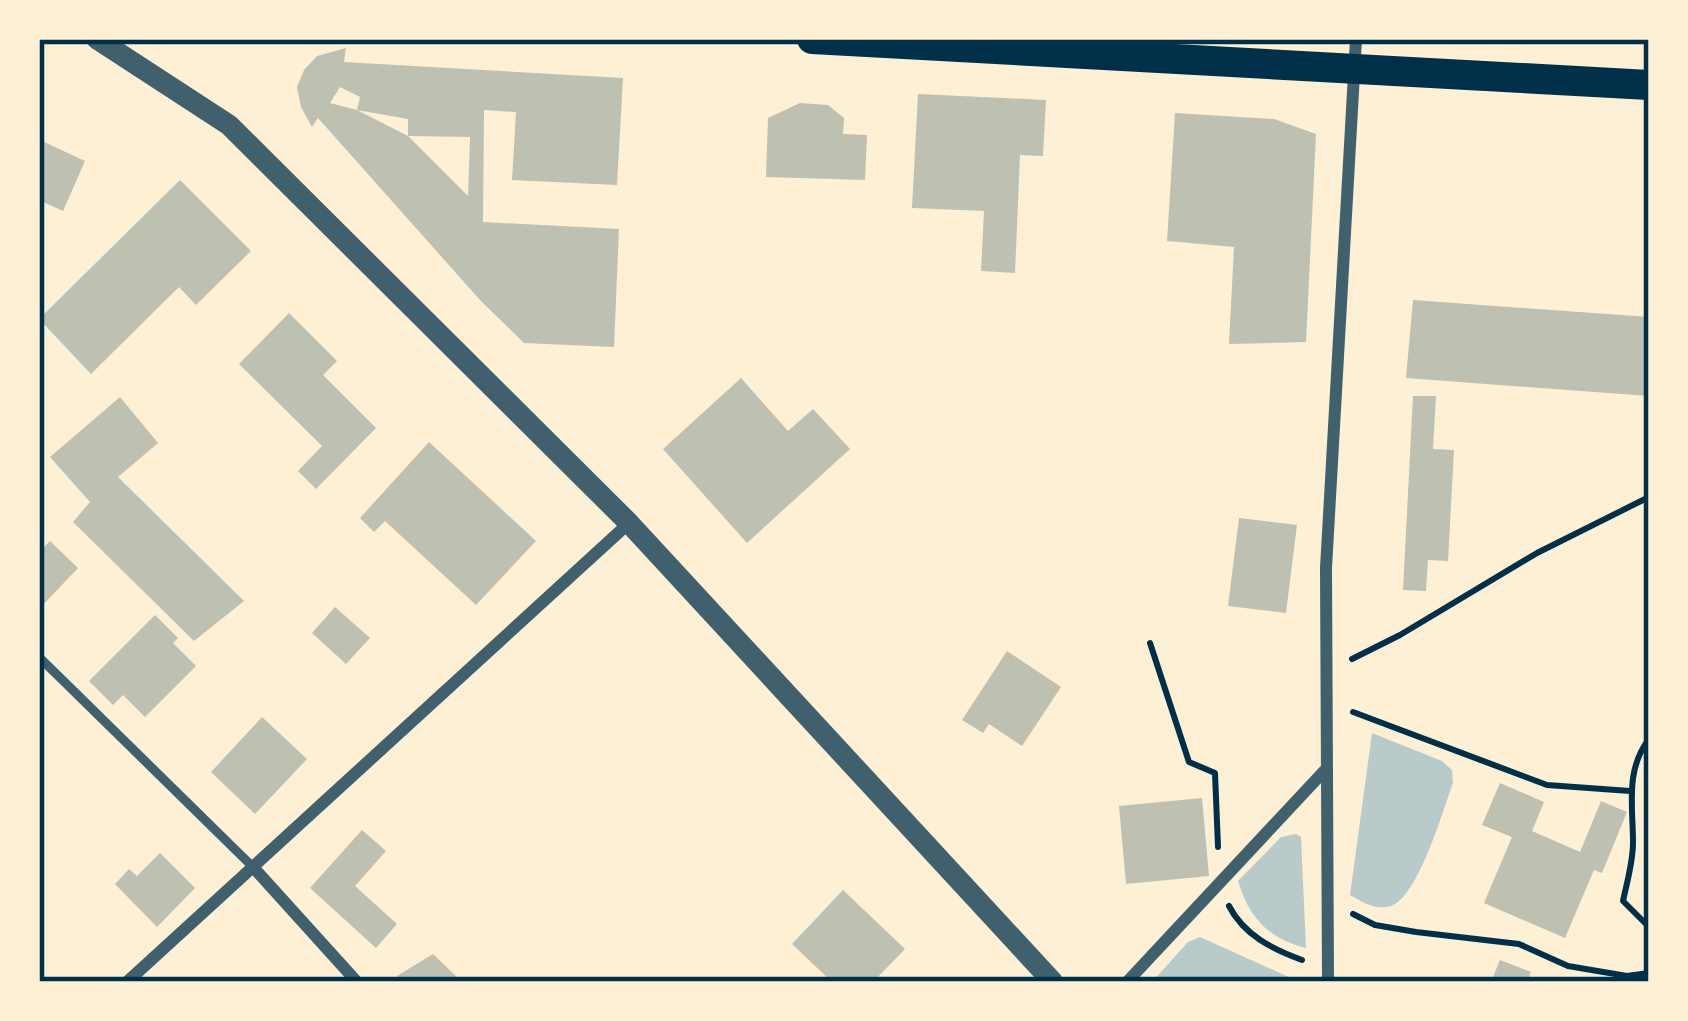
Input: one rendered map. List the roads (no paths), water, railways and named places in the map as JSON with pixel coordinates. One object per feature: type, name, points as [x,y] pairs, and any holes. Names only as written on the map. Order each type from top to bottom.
[{"type":"main road","points":[[812,39],[1649,85]]},
{"type":"street","points":[[98,39],[230,124],[629,523],[1053,982]]},
{"type":"street","points":[[1328,976],[1326,568],[1356,39]]},
{"type":"street","points":[[127,982],[629,523]]},
{"type":"street","points":[[1127,982],[1327,768]]},
{"type":"street","points":[[253,867],[357,982]]},
{"type":"lane","points":[[39,657],[253,867]]}]
